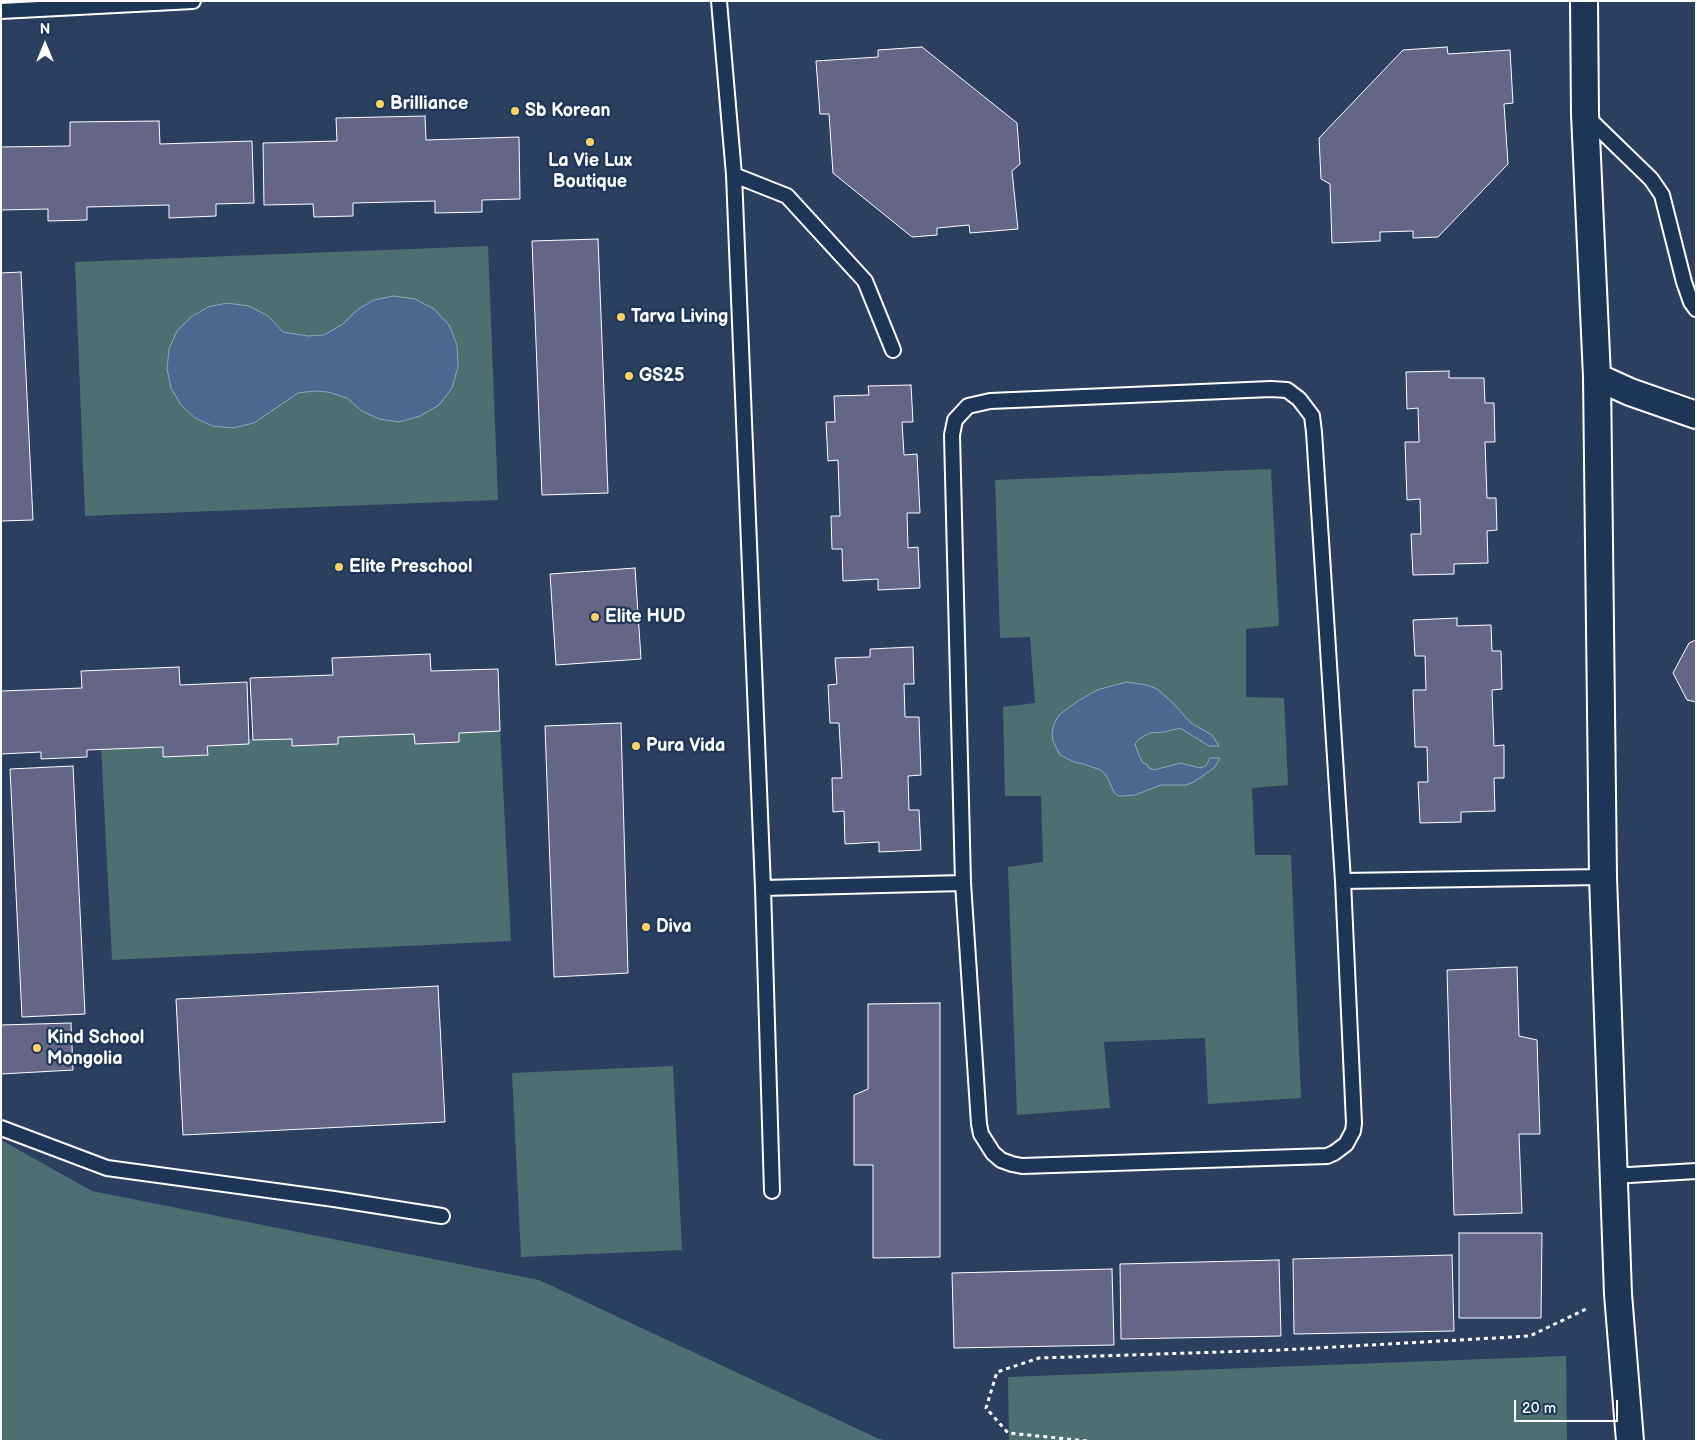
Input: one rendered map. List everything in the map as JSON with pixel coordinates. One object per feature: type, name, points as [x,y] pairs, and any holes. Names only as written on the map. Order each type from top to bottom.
[{"type":"street","points":[[1584,1],[1585,114],[1597,377],[1604,878],[1613,1176],[1618,1294],[1630,1441]]},
{"type":"street","points":[[1597,377],[1630,392],[1696,415]]},
{"type":"lane","points":[[1,11],[193,1]]},
{"type":"lane","points":[[719,1],[734,175],[763,888],[772,1191]]},
{"type":"lane","points":[[1585,114],[1651,179],[1662,195],[1684,282],[1691,302],[1696,309]]},
{"type":"lane","points":[[734,175],[787,196],[865,281],[893,350]]},
{"type":"lane","points":[[1271,389],[1287,390],[1299,398],[1312,416],[1313,424],[1343,881],[1354,1123],[1350,1138],[1341,1149],[1327,1156],[1320,1157],[1022,1166],[1002,1160],[993,1153],[981,1134],[979,1124],[963,883],[952,435],[955,420],[968,406],[990,401],[1271,389]]},
{"type":"lane","points":[[1343,881],[1604,878]]},
{"type":"lane","points":[[763,888],[963,883]]},
{"type":"lane","points":[[1,1128],[107,1168],[442,1216]]},
{"type":"lane","points":[[1613,1176],[1696,1171]]},
{"type":"path","points":[[1087,1441],[1008,1433],[986,1408],[997,1372],[1039,1358],[1281,1350],[1530,1336],[1618,1294]]},
{"type":"green space","points":[[488,246],[498,500],[85,516],[75,262]]},
{"type":"green space","points":[[1271,469],[1279,626],[1246,629],[1246,697],[1284,698],[1288,785],[1252,788],[1255,855],[1291,855],[1301,1098],[1208,1104],[1205,1038],[1104,1042],[1110,1108],[1017,1115],[1008,867],[1043,862],[1041,796],[1005,796],[1003,707],[1035,703],[1030,637],[1000,638],[995,480]]},
{"type":"green space","points":[[500,727],[511,941],[112,960],[101,746]]},
{"type":"green space","points":[[673,1066],[682,1250],[521,1257],[512,1073]]},
{"type":"green space","points":[[1,1140],[92,1191],[539,1280],[887,1441],[1,1441]]},
{"type":"green space","points":[[1566,1356],[1567,1441],[1009,1441],[1008,1377]]},
{"type":"water","points":[[394,296],[415,299],[434,309],[449,325],[457,345],[458,367],[452,388],[439,405],[420,416],[399,422],[379,419],[362,411],[347,398],[328,392],[314,391],[298,393],[254,423],[233,428],[213,426],[195,418],[181,405],[171,388],[167,369],[169,349],[177,331],[191,317],[208,307],[227,303],[249,306],[268,316],[283,332],[308,336],[324,335],[343,324],[357,310],[374,300]]},
{"type":"water","points":[[1126,682],[1147,685],[1157,689],[1191,723],[1212,735],[1219,746],[1209,746],[1180,728],[1150,733],[1139,739],[1135,744],[1143,763],[1154,770],[1181,763],[1200,768],[1206,766],[1210,758],[1220,758],[1215,767],[1194,782],[1186,785],[1161,785],[1135,795],[1118,796],[1101,770],[1074,762],[1060,755],[1053,741],[1052,733],[1059,715],[1097,690]]},
{"type":"building","points":[[922,47],[1017,123],[1020,164],[1012,171],[1018,229],[970,233],[969,225],[937,228],[937,235],[912,237],[833,173],[829,114],[820,114],[816,61],[878,57],[878,50]]},
{"type":"building","points":[[1447,47],[1448,54],[1510,50],[1513,103],[1504,104],[1508,164],[1438,237],[1413,238],[1413,231],[1380,232],[1380,241],[1332,243],[1330,184],[1321,179],[1319,138],[1403,50]]},
{"type":"building","points":[[425,116],[426,140],[519,137],[520,199],[482,200],[482,212],[435,213],[435,201],[353,203],[353,216],[314,217],[313,204],[264,205],[263,143],[337,141],[336,118]]},
{"type":"building","points":[[159,121],[160,144],[252,141],[254,203],[216,204],[216,216],[169,218],[169,205],[87,207],[87,220],[48,221],[48,209],[1,210],[1,147],[70,146],[70,122]]},
{"type":"building","points":[[598,239],[608,493],[542,495],[532,241]]},
{"type":"building","points":[[21,272],[33,520],[1,521],[1,273]]},
{"type":"building","points":[[1449,371],[1449,378],[1484,378],[1485,403],[1494,403],[1495,442],[1485,442],[1487,498],[1496,498],[1497,530],[1487,531],[1488,563],[1454,564],[1454,574],[1413,575],[1411,534],[1421,534],[1420,499],[1407,500],[1405,442],[1419,442],[1418,408],[1407,409],[1406,372]]},
{"type":"building","points":[[911,385],[913,422],[902,422],[904,455],[917,454],[920,513],[907,513],[908,548],[918,547],[920,588],[878,590],[878,579],[843,581],[842,549],[832,549],[831,516],[840,516],[838,460],[828,461],[826,422],[835,422],[834,396],[869,395],[868,386]]},
{"type":"building","name":"Elite HUD","points":[[635,568],[641,659],[556,665],[550,574]]},
{"type":"building","points":[[1457,618],[1457,626],[1491,625],[1492,651],[1501,651],[1502,689],[1492,690],[1494,746],[1504,745],[1504,778],[1494,778],[1495,811],[1461,812],[1461,822],[1420,823],[1418,782],[1428,782],[1427,747],[1415,747],[1413,690],[1426,690],[1425,656],[1415,656],[1413,620]]},
{"type":"building","points":[[1696,640],[1696,702],[1687,700],[1673,673],[1689,643]]},
{"type":"building","points":[[913,647],[914,684],[904,684],[905,717],[919,717],[921,775],[908,776],[909,810],[919,810],[921,850],[879,852],[879,842],[845,844],[844,811],[833,812],[832,778],[842,778],[839,723],[830,723],[828,685],[837,684],[835,658],[870,657],[870,649]]},
{"type":"building","points":[[430,654],[431,671],[498,669],[500,731],[459,733],[459,742],[415,744],[414,734],[338,737],[338,744],[292,746],[292,739],[253,740],[250,678],[333,675],[332,658]]},
{"type":"building","points":[[179,667],[180,685],[247,682],[249,744],[207,746],[208,755],[163,757],[163,747],[87,750],[87,757],[41,759],[41,752],[1,754],[1,691],[82,688],[81,671]]},
{"type":"building","points":[[621,723],[628,973],[554,977],[545,726]]},
{"type":"building","points":[[73,766],[85,1014],[22,1017],[10,769]]},
{"type":"building","points":[[1517,967],[1519,1036],[1537,1040],[1540,1134],[1519,1134],[1522,1213],[1454,1215],[1447,970]]},
{"type":"building","points":[[438,986],[445,1122],[183,1135],[176,999]]},
{"type":"building","points":[[940,1003],[940,1257],[873,1258],[873,1165],[854,1165],[854,1095],[868,1089],[868,1004]]},
{"type":"building","name":"Kind School Mongolia","points":[[71,1023],[73,1070],[1,1074],[1,1025]]},
{"type":"building","points":[[1459,1233],[1542,1233],[1541,1318],[1459,1318]]},
{"type":"building","points":[[1452,1255],[1454,1331],[1294,1334],[1293,1259]]},
{"type":"building","points":[[1279,1260],[1281,1336],[1121,1339],[1120,1264]]},
{"type":"building","points":[[1112,1269],[1114,1345],[954,1348],[952,1273]]},
{"type":"place","name":"Brilliance","points":[[380,104]]},
{"type":"place","name":"Sb Korean","points":[[515,111]]},
{"type":"place","name":"La Vie Lux Boutique","points":[[590,142]]},
{"type":"place","name":"Tarva Living","points":[[621,317]]},
{"type":"place","name":"GS25","points":[[629,376]]},
{"type":"place","name":"Elite Preschool","points":[[339,567]]},
{"type":"place","name":"Elite HUD","points":[[595,617]]},
{"type":"place","name":"Pura Vida","points":[[636,746]]},
{"type":"place","name":"Diva","points":[[646,927]]},
{"type":"place","name":"Kind School Mongolia","points":[[37,1048]]}]
